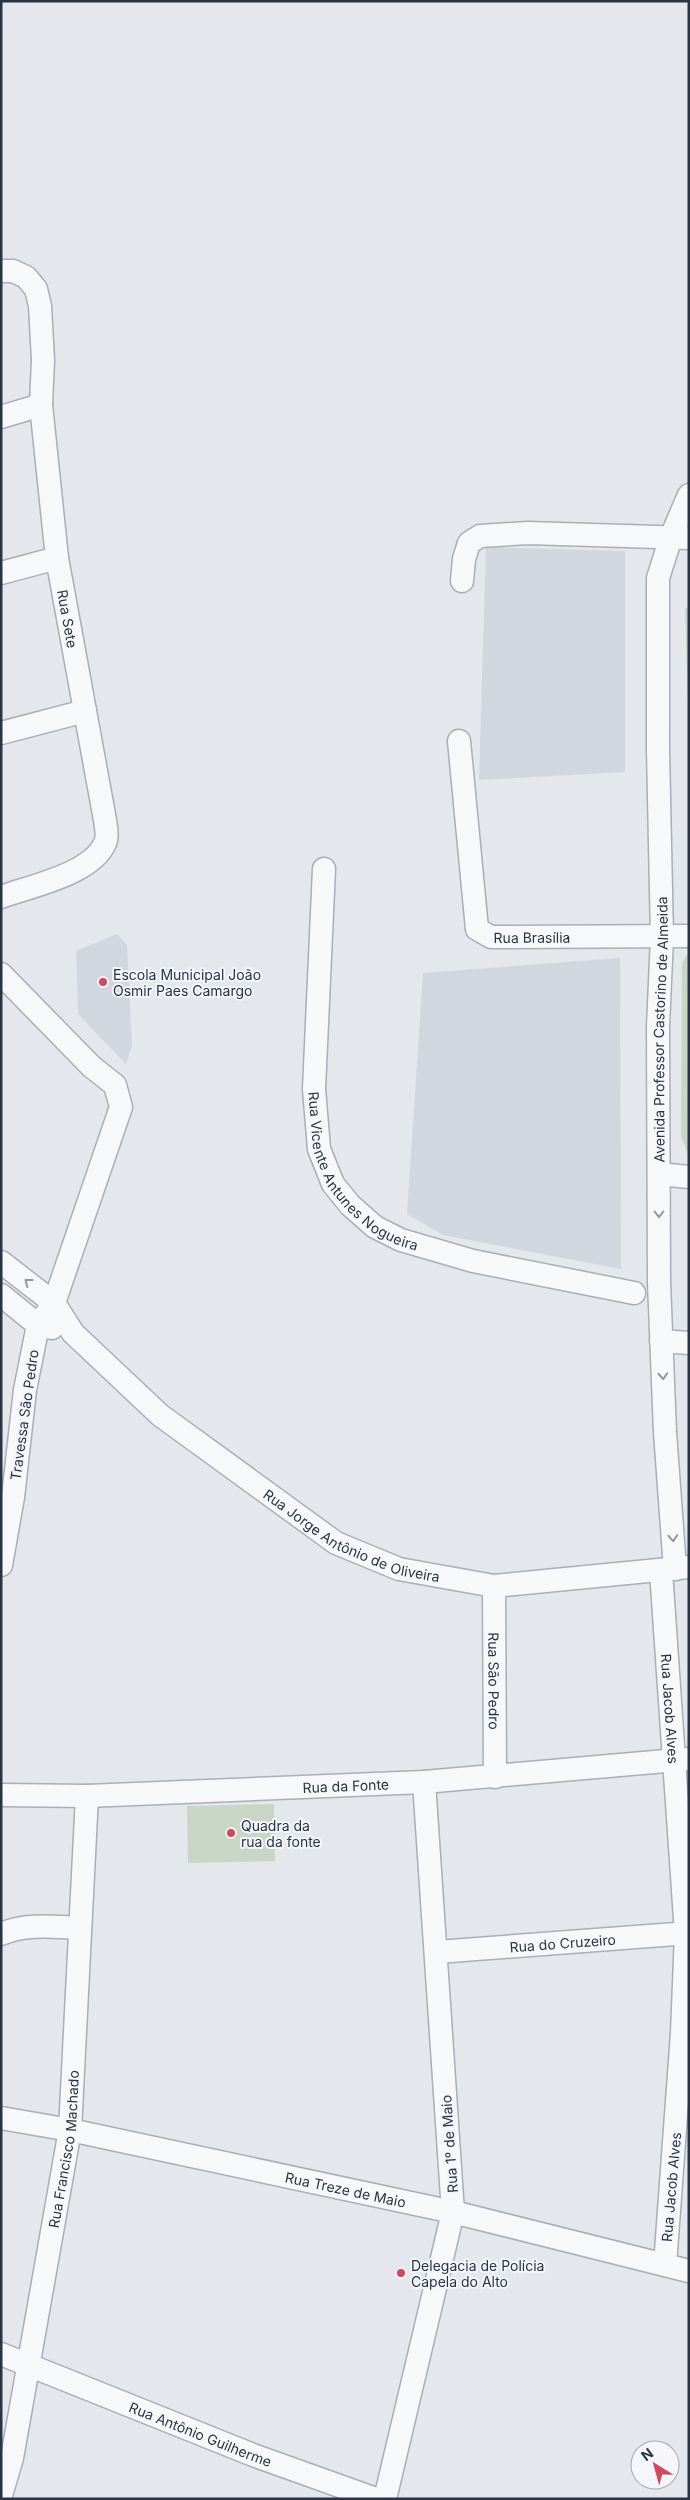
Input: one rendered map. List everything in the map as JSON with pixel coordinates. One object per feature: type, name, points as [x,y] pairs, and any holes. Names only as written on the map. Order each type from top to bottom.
[{"type":"street","name":"Rua Sete","points":[[1,271],[13,271],[26,277],[36,289],[40,306],[43,360],[41,405],[57,558],[105,820],[106,841],[98,854],[82,867],[1,897]]},
{"type":"street","points":[[1,416],[41,405]]},
{"type":"street","name":"Avenida Professor Castorino de Almeida","points":[[675,1569],[661,1341],[658,1026],[662,938],[658,750],[658,578],[670,537],[689,495]]},
{"type":"street","points":[[462,581],[464,559],[469,542],[480,536],[528,533],[670,537]]},
{"type":"street","points":[[1,573],[57,558]]},
{"type":"street","points":[[1,734],[85,711]]},
{"type":"street","name":"Rua Brasília","points":[[460,740],[478,929],[491,937],[633,936],[662,938],[689,936]]},
{"type":"street","name":"Rua Vicente Antunes Nogueira","points":[[324,869],[314,1089],[319,1149],[333,1184],[350,1205],[375,1227],[401,1240],[472,1261],[634,1294]]},
{"type":"street","points":[[1,974],[92,1067],[115,1086],[121,1107],[54,1303],[38,1324]]},
{"type":"street","points":[[659,1174],[689,1178]]},
{"type":"street","points":[[1,1262],[54,1303],[73,1333]]},
{"type":"street","points":[[1,1295],[38,1324],[73,1333]]},
{"type":"street","name":"Travessa São Pedro","points":[[1,1565],[7,1496],[38,1324]]},
{"type":"street","name":"Rua Jorge Antônio de Oliveira","points":[[73,1333],[160,1415],[336,1543],[399,1569],[494,1586],[675,1569]]},
{"type":"street","points":[[661,1341],[689,1343]]},
{"type":"street","name":"Rua Jacob Alves","points":[[665,2265],[682,2043],[687,1934],[675,1569]]},
{"type":"street","name":"Rua São Pedro","points":[[494,1586],[495,1777]]},
{"type":"street","name":"Rua da Fonte","points":[[1,1795],[87,1796],[424,1782],[682,1760]]},
{"type":"street","name":"Rua 1º de Maio","points":[[385,2499],[453,2212],[437,1952],[424,1782]]},
{"type":"street","name":"Rua Francisco Machado","points":[[1,2496],[12,2458],[70,2130],[87,1796]]},
{"type":"street","points":[[1,1934],[12,1929],[41,1926],[80,1928]]},
{"type":"street","name":"Rua do Cruzeiro","points":[[437,1952],[687,1934]]},
{"type":"street","name":"Rua Treze de Maio","points":[[1,2118],[70,2130],[453,2212],[689,2271]]},
{"type":"street","name":"Rua Antônio Guilherme","points":[[1,2354],[252,2455],[376,2499]]},
{"type":"shaded area","points":[[486,547],[625,551],[625,772],[479,780]]},
{"type":"shaded area","name":"Escola Municipal João Osmir Paes Camargo","points":[[117,934],[127,945],[132,1046],[126,1064],[78,1014],[76,951]]},
{"type":"shaded area","points":[[620,958],[621,1269],[443,1235],[407,1214],[423,973]]},
{"type":"green space","points":[[685,608],[689,608],[689,733]]},
{"type":"green space","points":[[689,953],[689,1157],[681,1136],[682,962]]},
{"type":"green space","name":"Quadra da rua da fonte","points":[[274,1804],[275,1861],[188,1863],[187,1806]]},
{"type":"place","name":"Escola Municipal João Osmir Paes Camargo","points":[[103,982]]},
{"type":"place","name":"Quadra da rua da fonte","points":[[231,1833]]},
{"type":"place","name":"Delegacia de Polícia Capela do Alto","points":[[401,2273]]}]
